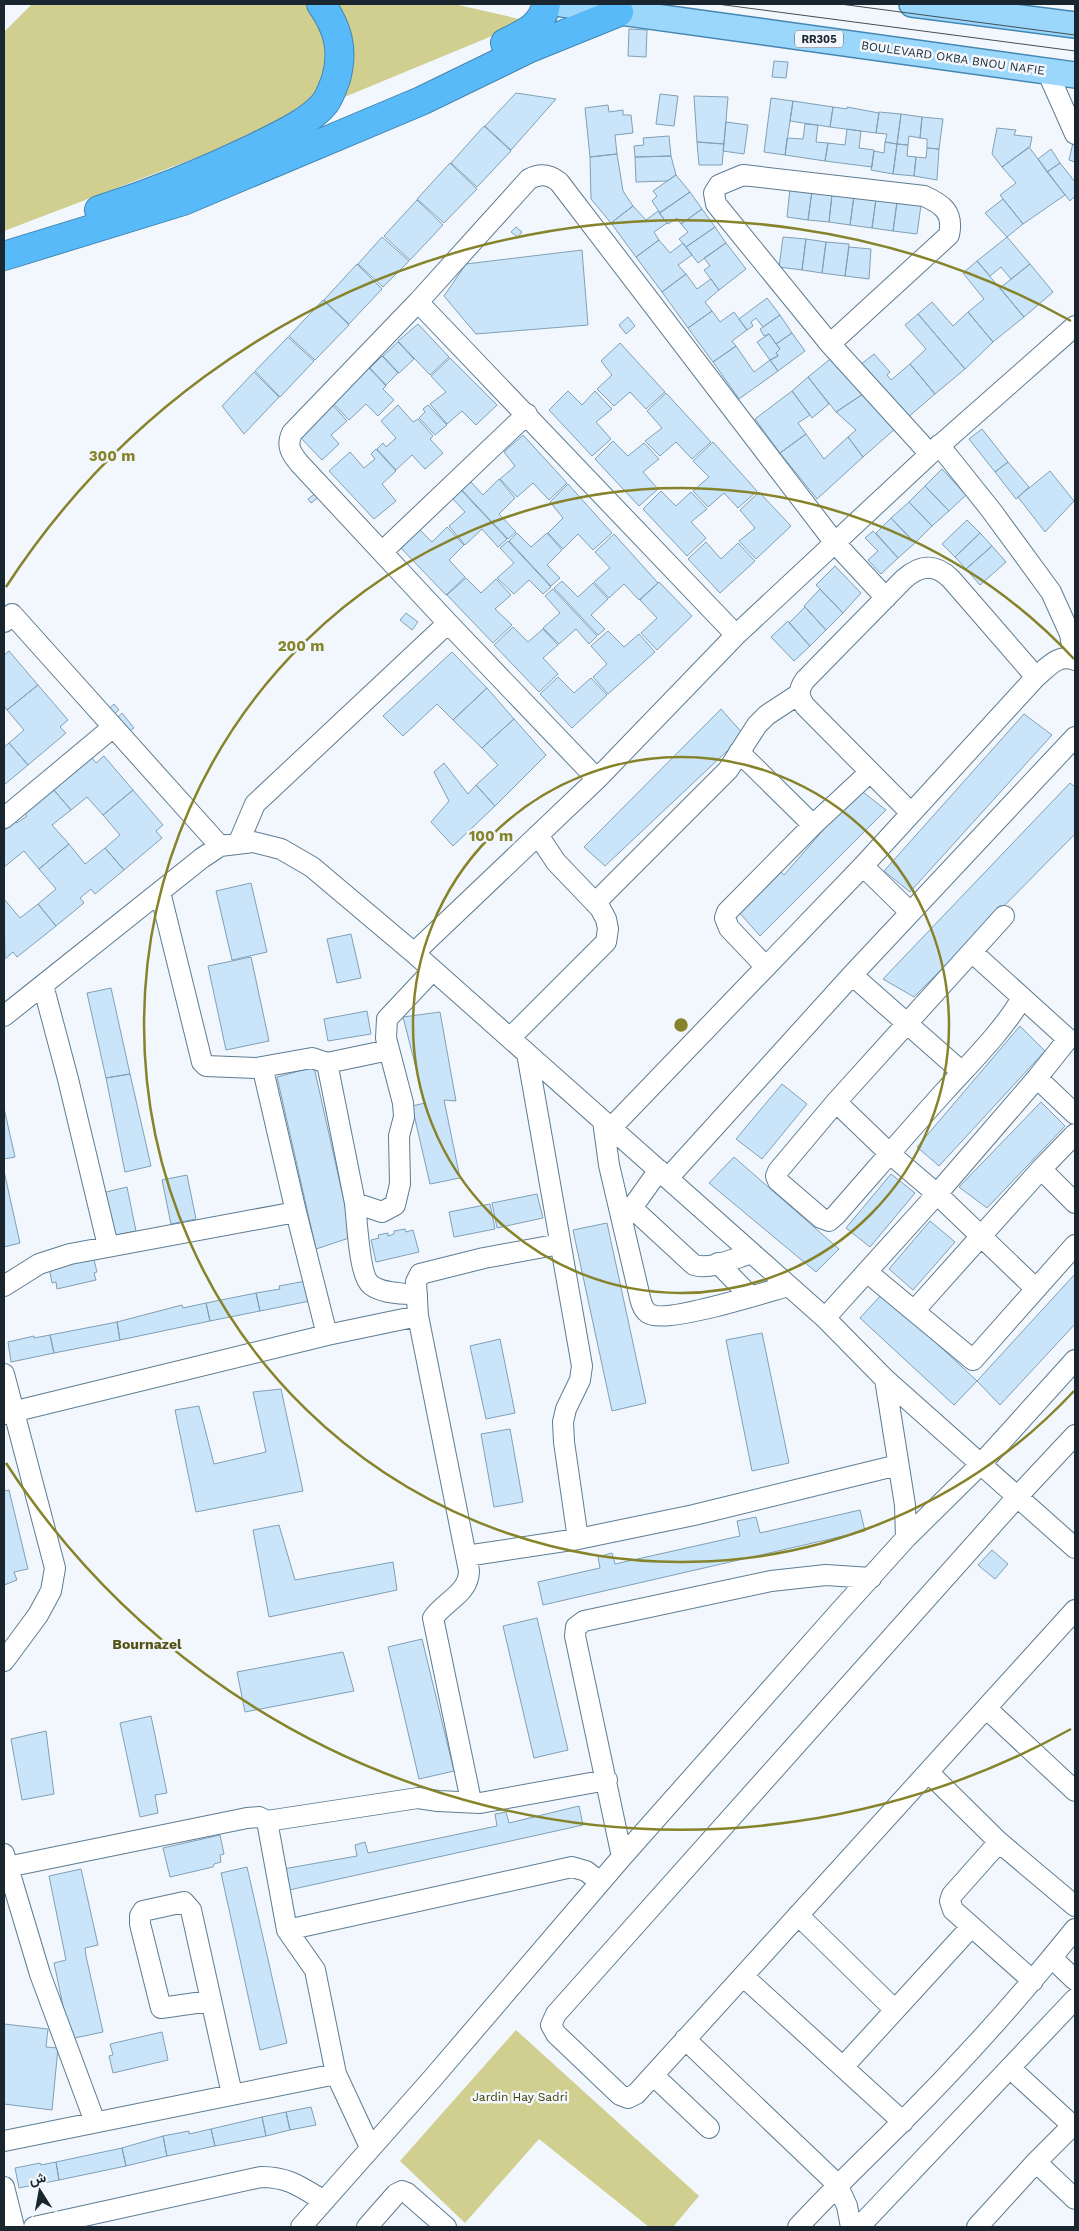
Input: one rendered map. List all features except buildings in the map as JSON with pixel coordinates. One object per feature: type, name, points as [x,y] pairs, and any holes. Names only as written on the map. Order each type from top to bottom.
[{"type":"highway","points":[[4,237],[103,208],[204,172],[272,139],[312,115],[325,103],[332,89],[340,61],[340,46],[336,30],[322,4]]},
{"type":"highway","points":[[268,166],[348,121],[518,37],[542,19],[546,4]]},
{"type":"highway","points":[[4,256],[174,204],[421,100],[530,48],[619,12]]},
{"type":"main road","name":"BOULEVARD OKBA BNOU NAFIE","points":[[562,4],[1075,75]]},
{"type":"main road","points":[[912,4],[1075,26]]},
{"type":"street","points":[[1047,71],[1075,134]]},
{"type":"street","points":[[597,779],[448,624],[383,551],[291,454],[288,440],[292,433],[418,302],[529,179],[536,175],[553,177],[559,182],[834,543],[886,598]]},
{"type":"street","points":[[788,1286],[686,1314],[659,1317],[649,1314],[643,1307],[627,1214],[609,1165],[607,1124],[766,967],[1036,677],[1061,658],[1074,659],[1070,634],[1065,619],[1051,592],[991,510],[935,450],[830,344],[716,204],[714,193],[719,184],[743,175],[924,196],[941,204],[948,213],[951,222],[949,235],[830,344]]},
{"type":"street","points":[[418,302],[736,635]]},
{"type":"street","points":[[414,953],[597,779],[736,635],[935,450],[1075,326]]},
{"type":"street","points":[[383,551],[527,414]]},
{"type":"street","points":[[910,812],[805,706],[799,694],[800,686],[805,680],[911,572],[929,566],[939,569],[951,578],[1036,677]]},
{"type":"street","points":[[7,614],[112,728],[229,845]]},
{"type":"street","points":[[229,845],[255,804],[448,624]]},
{"type":"street","points":[[595,903],[728,770],[757,725],[767,715],[799,694]]},
{"type":"street","points":[[4,818],[112,728]]},
{"type":"street","points":[[627,1214],[1075,738]]},
{"type":"street","points":[[739,752],[813,825]]},
{"type":"street","points":[[766,967],[729,928],[725,918],[727,912],[813,825],[870,772]]},
{"type":"street","points":[[510,1038],[606,942],[608,929],[606,919],[595,903],[556,862],[538,835]]},
{"type":"street","points":[[7,1008],[42,985],[202,858],[229,845],[253,842],[281,849],[312,867],[414,953],[825,1318],[884,1379],[1075,1548]]},
{"type":"street","points":[[862,866],[910,912]]},
{"type":"street","points":[[160,892],[202,1062],[206,1066],[212,1068],[256,1068],[312,1058],[328,1063],[389,1050]]},
{"type":"street","points":[[1004,916],[973,953],[836,1102],[778,1171],[776,1176],[778,1181],[821,1218],[829,1220],[836,1216],[1015,1010],[1022,998]]},
{"type":"street","points":[[825,1318],[938,1194],[1068,1039],[973,953]]},
{"type":"street","points":[[355,1203],[382,1212],[395,1205],[400,1184],[399,1136],[404,1117],[403,1103],[386,1038],[387,1019],[433,970]]},
{"type":"street","points":[[852,975],[962,1072]]},
{"type":"street","points":[[42,985],[70,1088],[108,1246]]},
{"type":"street","points":[[526,1053],[582,1366],[580,1380],[566,1409],[563,1422],[564,1442],[578,1539]]},
{"type":"street","points":[[328,1063],[355,1203],[364,1274],[370,1285],[381,1290],[416,1295]]},
{"type":"street","points":[[256,1068],[264,1074],[296,1212],[328,1335]]},
{"type":"street","points":[[1037,1078],[1075,1114]]},
{"type":"street","points":[[836,1102],[889,1153],[938,1194],[1036,1289]]},
{"type":"street","points":[[914,1311],[1041,1169],[1075,1134]]},
{"type":"street","points":[[1041,1169],[1075,1203]]},
{"type":"street","points":[[4,1286],[39,1264],[70,1254],[296,1212]]},
{"type":"street","points":[[627,1214],[694,1265],[701,1267],[752,1253]]},
{"type":"street","points":[[473,1801],[468,1786],[434,1618],[439,1610],[465,1587],[469,1580],[466,1556],[418,1316],[416,1282],[420,1274],[484,1258],[560,1244]]},
{"type":"street","points":[[867,1272],[973,1360],[1075,1244]]},
{"type":"street","points":[[718,1263],[750,1296]]},
{"type":"street","points":[[8,1413],[328,1335],[418,1316]]},
{"type":"street","points":[[301,2227],[432,2079],[600,1882],[906,1538],[982,1464],[1075,1360]]},
{"type":"street","points":[[884,1379],[905,1505],[906,1538]]},
{"type":"street","points":[[4,1661],[38,1615],[51,1591],[55,1568],[8,1413],[5,1385]]},
{"type":"street","points":[[1075,1435],[1017,1497],[556,2014],[552,2025],[556,2034],[620,2095],[628,2098],[636,2094],[1075,1610]]},
{"type":"street","points":[[466,1556],[578,1539],[694,1515],[898,1465]]},
{"type":"street","points":[[622,1857],[575,1636],[576,1627],[584,1622],[771,1581],[826,1575],[871,1578]]},
{"type":"street","points":[[986,1708],[1075,1791]]},
{"type":"street","points":[[928,1772],[999,1842],[1075,1906]]},
{"type":"street","points":[[95,2122],[40,1974],[5,1860],[246,1818],[258,1817],[267,1821],[418,1798],[438,1802],[473,1801],[480,1803],[607,1780]]},
{"type":"street","points":[[267,1821],[287,1930],[315,1970],[336,2074],[370,2147]]},
{"type":"street","points":[[999,1842],[952,1895],[950,1902],[953,1910],[1033,1981]]},
{"type":"street","points":[[287,1930],[572,1867],[586,1871],[600,1882]]},
{"type":"street","points":[[210,2001],[161,2008],[140,1924],[140,1916],[143,1911],[184,1902],[189,1905],[232,2094]]},
{"type":"street","points":[[798,1915],[895,2010]]},
{"type":"street","points":[[843,2068],[971,1926]]},
{"type":"street","points":[[798,2227],[837,2184],[903,2122],[1033,1981],[1075,1930]]},
{"type":"street","points":[[1052,1958],[1075,1980]]},
{"type":"street","points":[[743,1976],[903,2122]]},
{"type":"street","points":[[685,2039],[837,2184],[858,2227],[1075,1999]]},
{"type":"street","points":[[977,2227],[1073,2124],[1010,2068]]},
{"type":"street","points":[[4,2141],[336,2074]]},
{"type":"street","points":[[653,2075],[709,2128]]},
{"type":"street","points":[[1036,2162],[1075,2199]]},
{"type":"street","points":[[34,2227],[261,2177],[278,2177],[324,2201]]},
{"type":"street","points":[[4,2187],[14,2227]]},
{"type":"street","points":[[367,2227],[396,2194],[402,2190],[407,2192],[446,2227]]},
{"type":"green space","points":[[32,4],[454,4],[528,21],[224,147],[4,231],[4,32]]},
{"type":"green space","name":"Jardin Hay Sadri","points":[[516,2030],[699,2196],[673,2227],[649,2227],[539,2139],[465,2223],[400,2161]]},
{"type":"tram line","points":[[717,4],[1075,51]]},
{"type":"tram line","points":[[840,4],[1075,35]]},
{"type":"district","name":"Bournazel","points":[[147,1644]]}]
